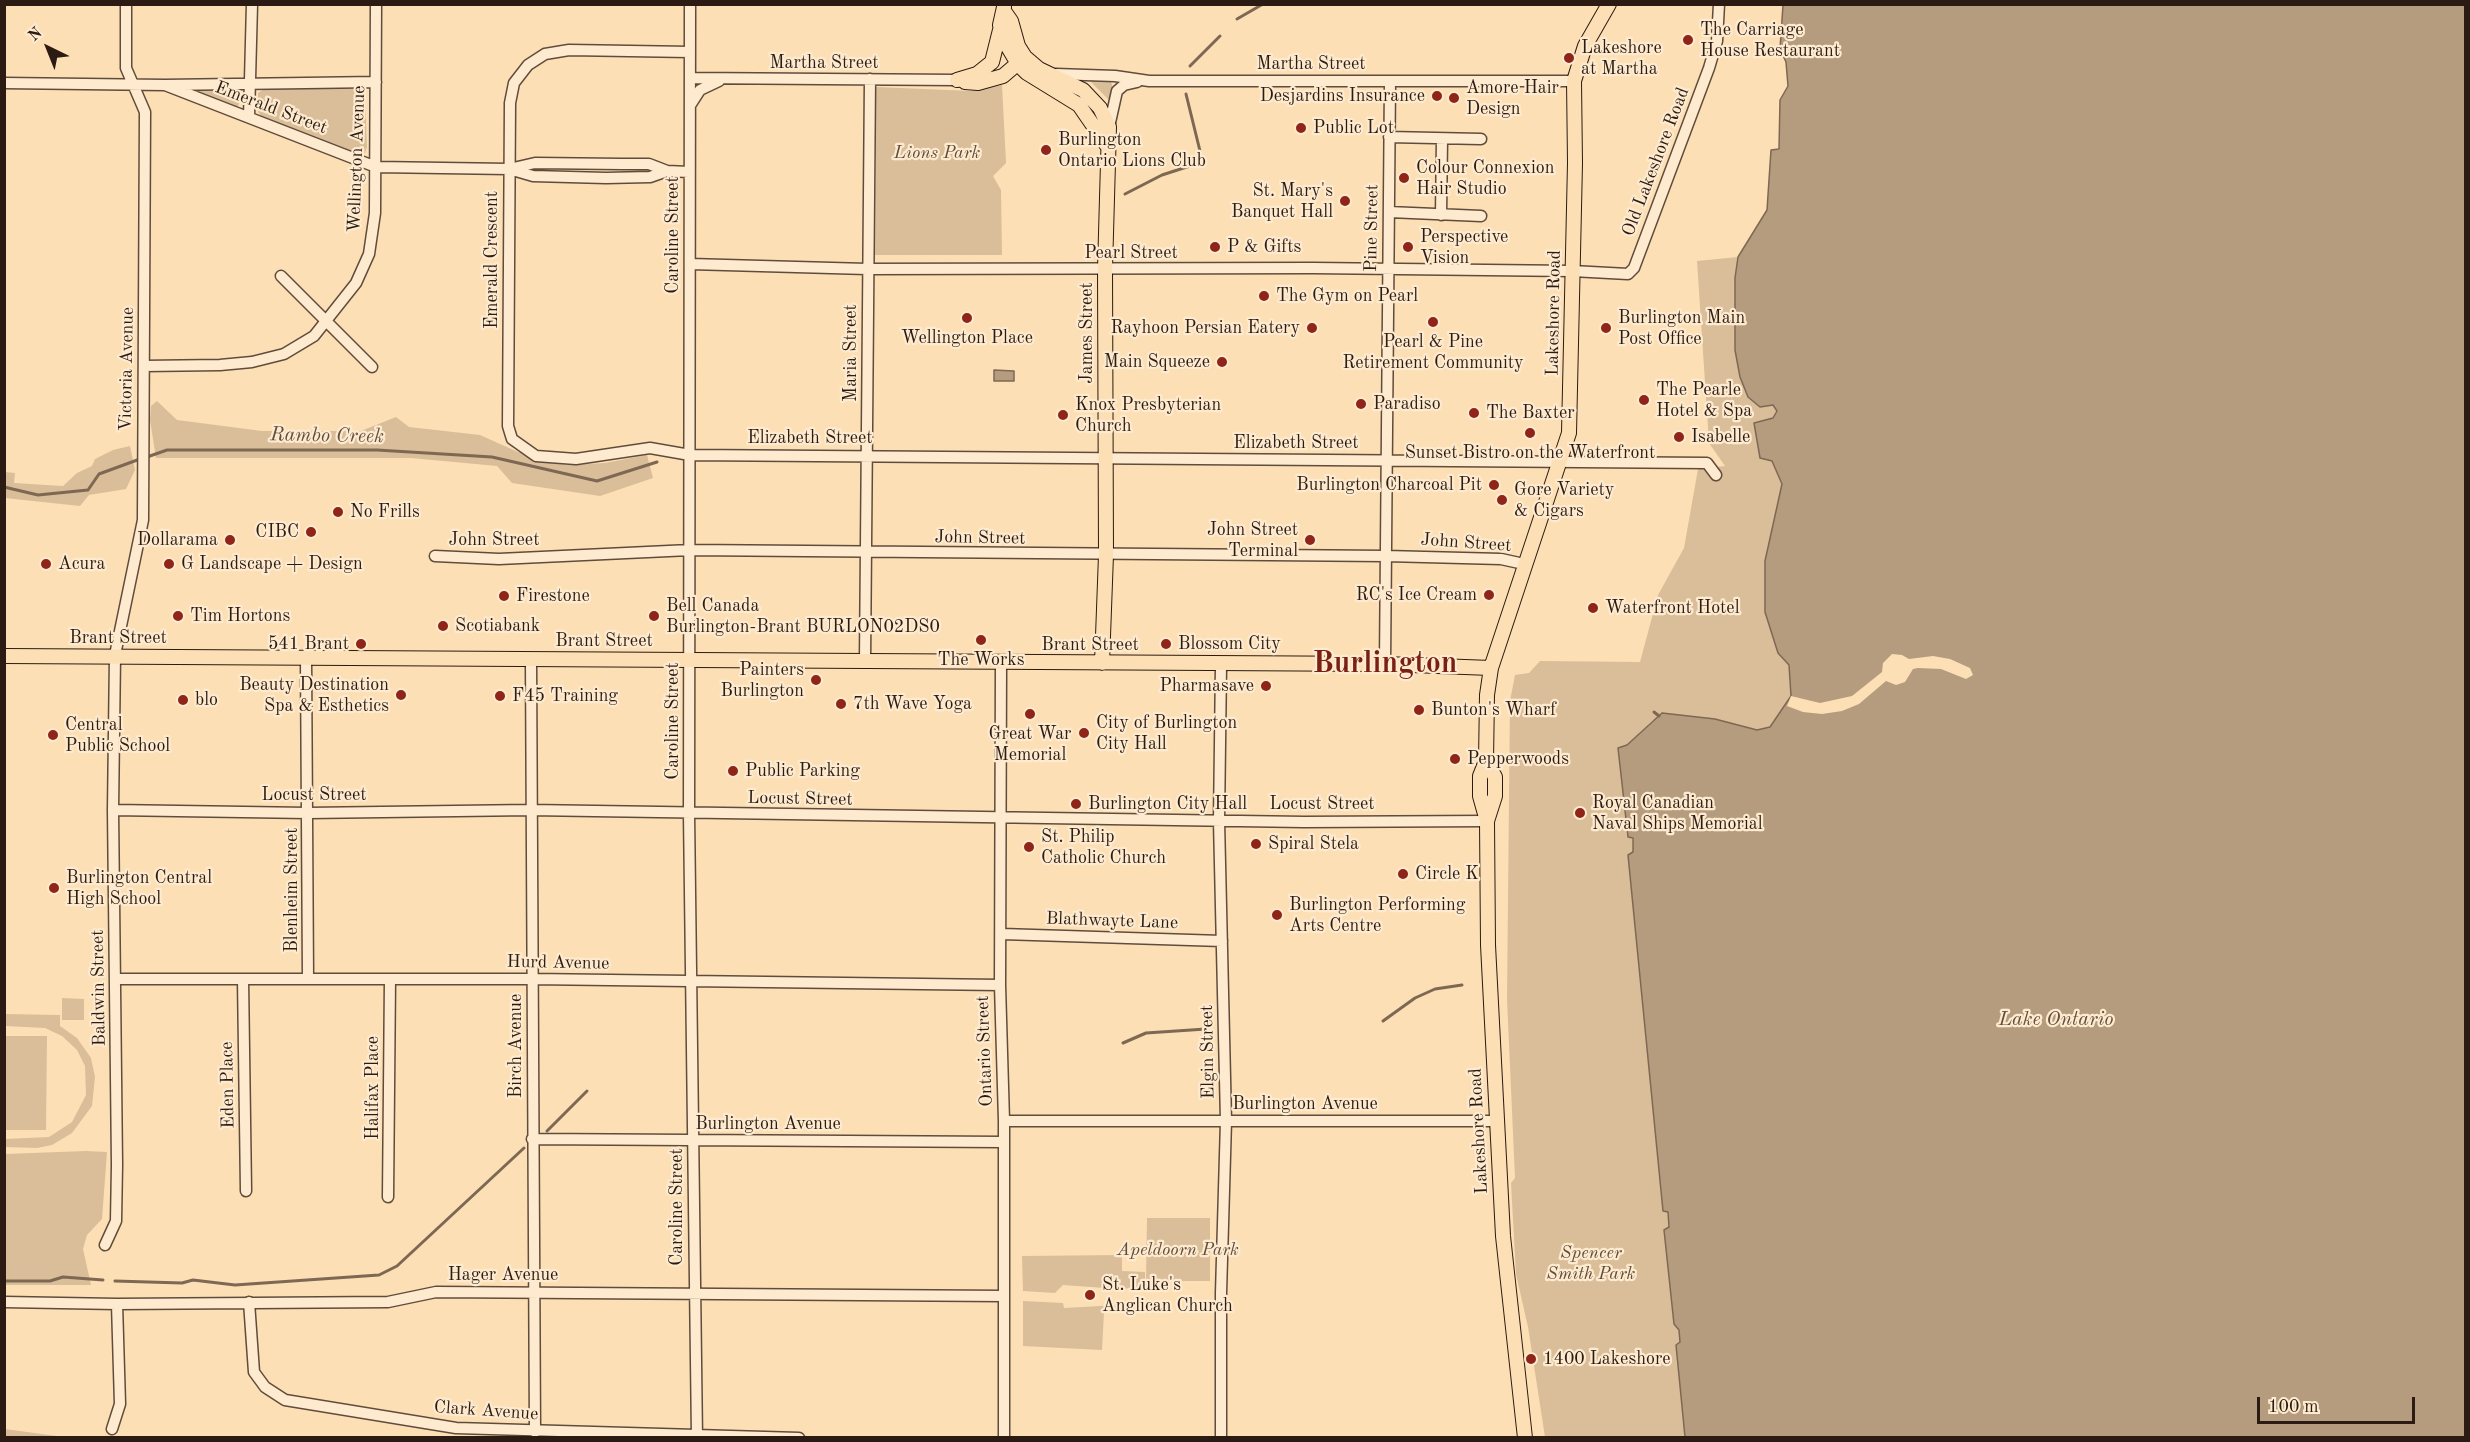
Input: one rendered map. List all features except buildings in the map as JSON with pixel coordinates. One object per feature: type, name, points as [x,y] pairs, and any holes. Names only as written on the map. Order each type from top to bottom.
[{"type":"main road","name":"Lakeshore Road","points":[[1525,1437],[1504,1256],[1488,945],[1487,821],[1480,796],[1480,776],[1486,761],[1486,695],[1491,669],[1569,433],[1575,164],[1574,81],[1585,46],[1609,4]]},
{"type":"main road","points":[[1003,14],[1005,42],[1021,60],[1027,73],[1079,105],[1108,147]]},
{"type":"main road","points":[[957,80],[977,74],[992,62],[1003,14]]},
{"type":"main road","points":[[1021,60],[1074,84],[1089,95],[1100,108],[1109,127]]},
{"type":"main road","points":[[957,80],[970,83],[1003,76],[1021,60]]},
{"type":"main road","name":"James Street","points":[[1102,663],[1106,555],[1105,269],[1109,127]]},
{"type":"main road","name":"Brant Street","points":[[4,656],[689,659],[865,663],[1385,664],[1491,669]]},
{"type":"street","name":"Victoria Avenue","points":[[115,655],[143,520],[145,112],[126,68],[126,4]]},
{"type":"street","points":[[249,117],[252,4]]},
{"type":"street","name":"Wellington Avenue","points":[[144,366],[252,362],[285,354],[314,336],[328,323],[356,283],[369,254],[375,213],[376,4]]},
{"type":"street","name":"Caroline Street","points":[[690,4],[689,814],[697,1435]]},
{"type":"street","name":"Old Lakeshore Road","points":[[1572,271],[1622,276],[1634,268],[1710,68],[1717,41],[1719,4]]},
{"type":"street","name":"Emerald Crescent","points":[[690,52],[569,50],[544,54],[528,64],[514,83],[510,103],[508,426],[512,439],[536,456],[576,459],[639,448],[665,449],[675,454],[690,455]]},
{"type":"street","name":"Martha Street","points":[[1048,73],[1149,81],[1574,81]]},
{"type":"street","name":"Martha Street","points":[[691,78],[957,80]]},
{"type":"street","points":[[691,105],[700,90],[709,84],[725,79]]},
{"type":"street","name":"Maria Street","points":[[865,663],[870,80]]},
{"type":"street","points":[[1109,127],[1119,88],[1127,84],[1149,81]]},
{"type":"street","name":"Pine Street","points":[[1385,664],[1390,81]]},
{"type":"street","name":"Emerald Street","points":[[4,83],[165,85],[376,82]]},
{"type":"street","name":"Emerald Street","points":[[165,85],[376,167],[509,169],[535,163],[649,164],[667,171],[689,172]]},
{"type":"street","points":[[1389,137],[1481,139]]},
{"type":"street","points":[[1441,215],[1442,139]]},
{"type":"street","points":[[1389,212],[1481,216]]},
{"type":"street","name":"Pearl Street","points":[[690,264],[867,269],[1572,271]]},
{"type":"street","points":[[281,276],[372,367]]},
{"type":"street","name":"Elizabeth Street","points":[[690,455],[1561,460],[1707,463],[1716,475]]},
{"type":"street","name":"John Street","points":[[435,556],[499,559],[690,550],[1386,556],[1501,559],[1524,564]]},
{"type":"street","name":"Baldwin Street","points":[[105,1245],[116,1221],[115,655]]},
{"type":"street","name":"Blenheim Street","points":[[306,658],[308,978]]},
{"type":"street","name":"Birch Avenue","points":[[531,660],[535,1432]]},
{"type":"street","name":"Ontario Street","points":[[1001,663],[1002,934],[1000,985],[1004,1121],[1005,1437]]},
{"type":"street","name":"Elgin Street","points":[[1221,665],[1219,821],[1226,1121],[1221,1293],[1221,1437]]},
{"type":"street","name":"Locust Street","points":[[114,810],[308,813],[530,810],[1219,821],[1487,821]]},
{"type":"street","name":"Blathwayte Lane","points":[[1002,934],[1222,941]]},
{"type":"street","name":"Hurd Avenue","points":[[116,979],[532,979],[1000,985]]},
{"type":"street","name":"Eden Place","points":[[243,979],[246,1191]]},
{"type":"street","name":"Halifax Place","points":[[388,1197],[390,979]]},
{"type":"street","name":"Burlington Avenue","points":[[1004,1121],[1497,1121]]},
{"type":"street","name":"Burlington Avenue","points":[[532,1139],[1003,1142]]},
{"type":"street","name":"Hager Avenue","points":[[4,1302],[117,1304],[388,1302],[436,1292],[694,1292],[1004,1296]]},
{"type":"street","name":"Clark Avenue","points":[[249,1302],[254,1372],[265,1387],[285,1400],[456,1428],[535,1432],[799,1437]]},
{"type":"street","points":[[112,1429],[120,1404],[117,1304]]},
{"type":"green space","points":[[1090,81],[1111,81],[1113,89],[1110,101]]},
{"type":"green space","name":"Lions Park","points":[[1002,85],[1006,163],[993,176],[1001,190],[1002,255],[875,255],[876,87],[972,91]]},
{"type":"green space","points":[[193,89],[240,89],[239,104],[237,108]]},
{"type":"green space","points":[[264,89],[361,89],[365,92],[367,147],[365,153],[357,154],[263,118],[258,112],[258,93]]},
{"type":"green space","name":"Spencer Smith Park","points":[[1738,257],[1735,278],[1735,350],[1777,411],[1773,418],[1754,423],[1760,458],[1772,461],[1782,484],[1765,561],[1765,612],[1778,653],[1789,665],[1791,696],[1770,727],[1757,730],[1653,720],[1627,745],[1633,852],[1628,856],[1663,1211],[1668,1212],[1669,1227],[1664,1230],[1674,1324],[1679,1329],[1680,1342],[1676,1345],[1685,1437],[1545,1437],[1528,1327],[1516,1274],[1511,1183],[1515,1178],[1507,999],[1510,701],[1515,675],[1529,673],[1540,661],[1640,662],[1658,595],[1684,548],[1698,469],[1725,466],[1709,443],[1697,261]]},
{"type":"green space","points":[[157,401],[177,420],[262,431],[361,431],[396,417],[409,427],[480,435],[518,452],[567,465],[605,463],[647,455],[653,478],[600,496],[512,483],[497,466],[411,458],[156,458],[150,420],[151,406]]},
{"type":"green space","points":[[130,446],[135,470],[126,489],[89,495],[80,506],[5,498],[5,472],[15,473],[14,483],[63,486],[77,473],[92,466],[95,459],[113,450]]},
{"type":"green space","points":[[62,998],[84,999],[84,1020],[62,1020]]},
{"type":"green space","points":[[5,1014],[60,1015],[60,1026],[77,1038],[91,1058],[95,1077],[92,1106],[72,1133],[52,1145],[37,1148],[5,1147],[5,1139],[49,1137],[72,1122],[86,1095],[85,1066],[77,1050],[62,1036],[45,1028],[5,1026]]},
{"type":"green space","points":[[5,1036],[47,1036],[46,1130],[5,1130]]},
{"type":"green space","points":[[107,1152],[102,1219],[87,1235],[83,1249],[91,1285],[5,1285],[5,1154]]},
{"type":"green space","name":"Apeldoorn Park","points":[[1147,1218],[1210,1218],[1210,1281],[1146,1281]]},
{"type":"green space","points":[[1122,1255],[1122,1271],[1145,1272],[1145,1287],[1119,1289],[1063,1285],[1055,1293],[1023,1291],[1022,1256]]},
{"type":"green space","points":[[1023,1301],[1063,1303],[1064,1308],[1137,1304],[1137,1312],[1104,1312],[1102,1350],[1023,1346]]},
{"type":"green space","points":[[5,1429],[64,1437],[5,1437]]},
{"type":"water","name":"Lake Ontario","points":[[1783,5],[2465,5],[2465,1437],[1685,1437],[1676,1345],[1680,1342],[1679,1330],[1674,1324],[1664,1230],[1669,1227],[1668,1212],[1663,1211],[1628,855],[1633,852],[1633,838],[1628,837],[1618,748],[1627,745],[1662,713],[1715,719],[1757,730],[1770,727],[1791,696],[1789,665],[1778,653],[1765,612],[1765,561],[1782,484],[1772,461],[1760,458],[1754,423],[1773,418],[1777,411],[1773,405],[1760,407],[1748,397],[1740,377],[1735,350],[1735,278],[1738,257],[1767,210],[1771,150],[1779,149],[1780,100],[1788,86],[1786,62],[1780,49]]},
{"type":"water","points":[[994,370],[1014,371],[1014,381],[994,381]]},
{"type":"pier","points":[[1892,654],[1902,655],[1909,659],[1933,656],[1950,659],[1970,668],[1973,675],[1966,679],[1941,669],[1918,668],[1913,669],[1905,682],[1896,685],[1886,681],[1859,704],[1842,711],[1822,714],[1803,712],[1787,706],[1791,696],[1820,703],[1852,696],[1882,672],[1883,663]]},
{"type":"waterway","name":"Rambo Creek","points":[[1237,19],[1263,4]]},
{"type":"waterway","name":"Rambo Creek","points":[[1190,66],[1220,36]]},
{"type":"waterway","name":"Rambo Creek","points":[[1125,194],[1162,175],[1196,164],[1200,151],[1186,94]]},
{"type":"waterway","name":"Rambo Creek","points":[[147,457],[167,450],[377,450],[492,457],[597,481],[657,462]]},
{"type":"waterway","name":"Rambo Creek","points":[[4,487],[38,495],[88,490],[99,474],[140,459]]},
{"type":"waterway","points":[[1654,712],[1659,716]]},
{"type":"waterway","points":[[1383,1021],[1415,998],[1435,989],[1462,985]]},
{"type":"waterway","points":[[1123,1043],[1146,1033],[1206,1029]]},
{"type":"waterway","points":[[547,1131],[587,1091]]},
{"type":"waterway","points":[[115,1281],[182,1283],[193,1280],[235,1285],[379,1275],[397,1266],[524,1148]]},
{"type":"waterway","points":[[4,1281],[50,1281],[63,1277],[103,1280]]},
{"type":"place","name":"The Carriage House Restaurant","points":[[1688,40]]},
{"type":"place","name":"Lakeshore at Martha","points":[[1569,58]]},
{"type":"place","name":"Desjardins Insurance","points":[[1437,96]]},
{"type":"place","name":"Amore Hair Design","points":[[1454,98]]},
{"type":"place","name":"Public Lot","points":[[1301,128]]},
{"type":"place","name":"Burlington Ontario Lions Club","points":[[1046,150]]},
{"type":"place","name":"Colour Connexion Hair Studio","points":[[1404,178]]},
{"type":"place","name":"St. Mary's Banquet Hall","points":[[1345,201]]},
{"type":"place","name":"P & Gifts","points":[[1215,247]]},
{"type":"place","name":"Perspective Vision","points":[[1408,247]]},
{"type":"place","name":"The Gym on Pearl","points":[[1264,296]]},
{"type":"place","name":"Wellington Place","points":[[967,318]]},
{"type":"place","name":"Pearl & Pine Retirement Community","points":[[1433,322]]},
{"type":"place","name":"Rayhoon Persian Eatery","points":[[1312,328]]},
{"type":"place","name":"Burlington Main Post Office","points":[[1606,328]]},
{"type":"place","name":"Main Squeeze","points":[[1222,362]]},
{"type":"place","name":"The Pearle Hotel & Spa","points":[[1644,400]]},
{"type":"place","name":"Paradiso","points":[[1361,404]]},
{"type":"place","name":"The Baxter","points":[[1474,413]]},
{"type":"place","name":"Knox Presbyterian Church","points":[[1063,415]]},
{"type":"place","name":"Sunset Bistro on the Waterfront","points":[[1530,433]]},
{"type":"place","name":"Isabelle","points":[[1679,437]]},
{"type":"place","name":"Burlington Charcoal Pit","points":[[1494,485]]},
{"type":"place","name":"Gore Variety & Cigars","points":[[1502,500]]},
{"type":"place","name":"No Frills","points":[[338,512]]},
{"type":"place","name":"CIBC","points":[[311,532]]},
{"type":"place","name":"Dollarama","points":[[230,540]]},
{"type":"place","name":"John Street Terminal","points":[[1310,540]]},
{"type":"place","name":"Acura","points":[[46,564]]},
{"type":"place","name":"G Landscape + Design","points":[[169,564]]},
{"type":"place","name":"RC's Ice Cream","points":[[1489,595]]},
{"type":"place","name":"Firestone","points":[[504,596]]},
{"type":"place","name":"Waterfront Hotel","points":[[1593,608]]},
{"type":"place","name":"Tim Hortons","points":[[178,616]]},
{"type":"place","name":"Bell Canada Burlington-Brant BURLON02DS0","points":[[654,616]]},
{"type":"place","name":"Scotiabank","points":[[443,626]]},
{"type":"place","name":"The Works","points":[[981,640]]},
{"type":"place","name":"541 Brant","points":[[361,644]]},
{"type":"place","name":"Blossom City","points":[[1166,644]]},
{"type":"place","name":"Painters Burlington","points":[[816,680]]},
{"type":"place","name":"Pharmasave","points":[[1266,686]]},
{"type":"place","name":"Beauty Destination Spa & Esthetics","points":[[401,695]]},
{"type":"place","name":"F45 Training","points":[[500,696]]},
{"type":"place","name":"blo","points":[[183,700]]},
{"type":"place","name":"7th Wave Yoga","points":[[841,704]]},
{"type":"place","name":"Bunton's Wharf","points":[[1419,710]]},
{"type":"place","name":"Great War Memorial","points":[[1030,714]]},
{"type":"place","name":"City of Burlington City Hall","points":[[1084,733]]},
{"type":"place","name":"Central Public School","points":[[53,735]]},
{"type":"place","name":"Pepperwoods","points":[[1455,759]]},
{"type":"place","name":"Public Parking","points":[[733,771]]},
{"type":"place","name":"Burlington City Hall","points":[[1076,804]]},
{"type":"place","name":"Royal Canadian Naval Ships Memorial","points":[[1580,813]]},
{"type":"place","name":"Spiral Stela","points":[[1256,844]]},
{"type":"place","name":"St. Philip Catholic Church","points":[[1029,847]]},
{"type":"place","name":"Circle K","points":[[1403,874]]},
{"type":"place","name":"Burlington Central High School","points":[[54,888]]},
{"type":"place","name":"Burlington Performing Arts Centre","points":[[1277,915]]},
{"type":"place","name":"St. Luke's Anglican Church","points":[[1090,1295]]},
{"type":"place","name":"1400 Lakeshore","points":[[1531,1359]]},
{"type":"district","name":"Burlington","points":[[1385,664]]}]
